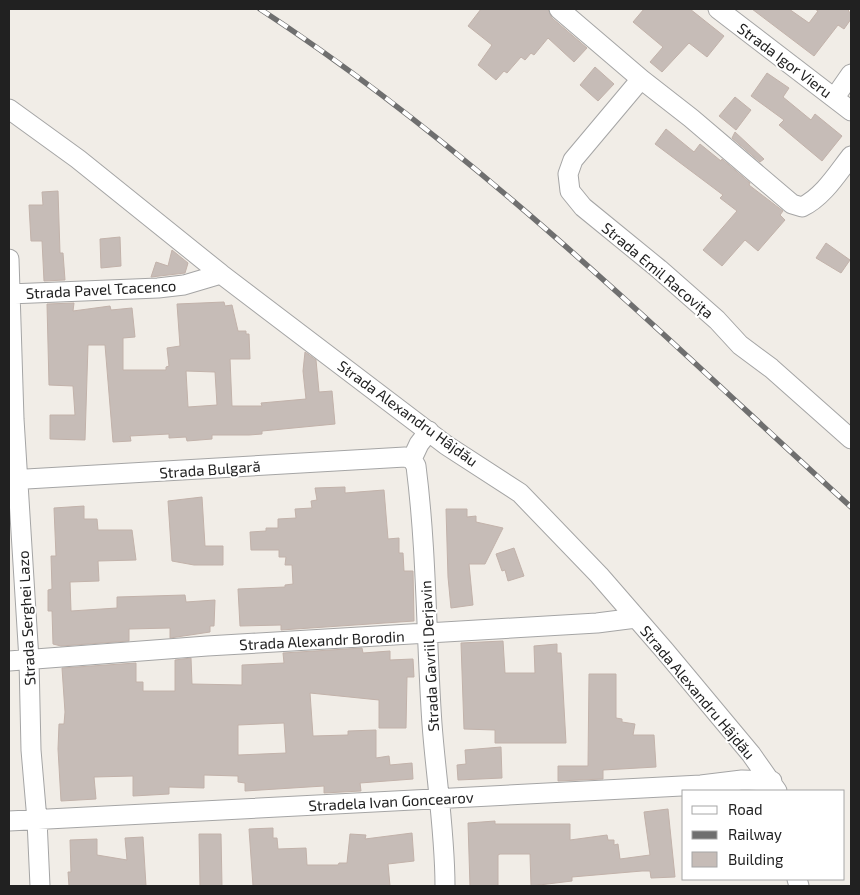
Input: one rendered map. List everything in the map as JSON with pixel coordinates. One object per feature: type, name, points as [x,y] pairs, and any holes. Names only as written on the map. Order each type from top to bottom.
[{"type":"street","points":[[559,9],[641,80],[690,118],[792,204],[802,207],[810,203],[820,194],[851,156]]},
{"type":"street","name":"Strada Igor Vieru","points":[[718,9],[851,111]]},
{"type":"street","points":[[835,97],[851,74]]},
{"type":"street","name":"Strada Emil Racovița","points":[[641,80],[573,160],[568,174],[570,191],[583,207],[659,269],[717,320],[740,345],[771,368],[851,439]]},
{"type":"street","name":"Strada Alexandru Hâjdău","points":[[9,109],[78,159],[221,274],[446,445],[520,493],[599,575],[775,786]]},
{"type":"street","name":"Strada Serghei Lazo","points":[[9,259],[14,480],[29,660],[31,750],[40,886]]},
{"type":"street","name":"Strada Pavel Tcacenco","points":[[10,294],[158,288],[184,284],[221,274]]},
{"type":"street","points":[[412,459],[419,444],[429,431]]},
{"type":"street","name":"Strada Bulgară","points":[[14,480],[404,457],[412,459]]},
{"type":"street","name":"Strada Gavriil Derjavin","points":[[412,459],[416,466],[426,554],[427,634],[445,886]]},
{"type":"street","name":"Strada Alexandr Borodin","points":[[9,661],[207,646],[597,623],[636,618]]},
{"type":"street","name":"Stradela Ivan Goncearov","points":[[9,821],[701,785],[742,780],[775,786]]},
{"type":"building","points":[[481,9],[548,9],[552,18],[587,48],[574,62],[548,38],[534,55],[531,53],[525,60],[521,57],[507,73],[504,71],[496,80],[478,65],[492,45],[468,26]]},
{"type":"building","points":[[644,9],[690,9],[724,36],[707,57],[689,43],[662,72],[650,62],[663,47],[633,22]]},
{"type":"building","points":[[752,9],[789,9],[809,23],[818,11],[815,9],[850,9],[848,11],[851,13],[851,19],[844,29],[838,25],[814,56]]},
{"type":"building","points":[[595,67],[614,84],[598,101],[580,85]]},
{"type":"building","points":[[767,73],[789,88],[783,97],[811,120],[815,114],[842,136],[822,161],[779,125],[784,120],[751,96]]},
{"type":"building","points":[[735,97],[751,110],[736,130],[719,116]]},
{"type":"building","points":[[666,129],[694,152],[700,144],[721,161],[722,159],[750,183],[749,185],[783,211],[780,215],[785,220],[758,251],[745,240],[722,266],[703,250],[737,211],[720,198],[723,195],[655,144]]},
{"type":"building","points":[[735,132],[764,159],[760,162],[732,138]]},
{"type":"building","points":[[58,191],[60,253],[63,253],[65,280],[44,281],[42,241],[31,241],[29,205],[43,205],[42,192]]},
{"type":"building","points":[[120,237],[121,266],[101,268],[100,239]]},
{"type":"building","points":[[826,243],[850,260],[841,273],[816,258]]},
{"type":"building","points":[[172,250],[188,263],[185,273],[151,277],[156,262],[168,266]]},
{"type":"building","points":[[224,302],[225,306],[232,305],[238,331],[246,331],[246,334],[249,334],[250,359],[230,359],[232,406],[262,406],[261,403],[306,399],[303,371],[305,352],[316,360],[319,392],[332,391],[335,424],[262,431],[262,434],[212,435],[212,439],[187,441],[186,437],[169,438],[169,434],[130,436],[131,441],[113,442],[105,345],[88,345],[85,440],[50,439],[50,415],[75,415],[73,386],[49,385],[47,304],[74,303],[73,311],[110,306],[111,310],[132,308],[135,337],[123,338],[123,370],[166,370],[166,367],[169,366],[167,348],[180,346],[177,304]],"holes":[[[186,371],[215,372],[217,405],[188,407]]]},
{"type":"building","points":[[345,487],[345,493],[384,490],[388,539],[399,538],[399,553],[403,553],[404,571],[413,571],[414,621],[281,630],[281,625],[240,626],[238,589],[285,587],[285,585],[293,584],[292,565],[285,565],[286,557],[279,557],[279,550],[251,550],[250,532],[266,531],[266,528],[278,528],[278,519],[296,518],[295,509],[312,508],[311,501],[317,500],[315,488]]},
{"type":"building","points":[[202,497],[205,546],[223,546],[223,565],[194,565],[172,561],[168,501]]},
{"type":"building","points":[[84,506],[84,519],[97,519],[98,530],[132,530],[136,560],[98,561],[99,581],[70,582],[71,611],[117,608],[117,597],[185,595],[186,602],[215,600],[214,626],[210,626],[210,632],[170,638],[170,628],[129,629],[129,641],[61,646],[53,644],[52,611],[48,611],[48,590],[52,589],[51,556],[56,556],[54,508]]},
{"type":"building","points":[[446,509],[467,509],[467,517],[476,516],[476,522],[503,528],[485,564],[469,564],[473,605],[451,608]]},
{"type":"building","points":[[514,548],[524,576],[508,581],[505,570],[502,571],[496,554]]},
{"type":"building","points":[[503,641],[505,673],[535,673],[534,646],[557,644],[557,653],[561,653],[566,743],[495,743],[495,730],[464,729],[461,643]]},
{"type":"building","points":[[362,648],[363,653],[390,651],[390,660],[413,659],[414,677],[407,677],[406,728],[379,728],[379,700],[310,693],[313,736],[348,735],[348,731],[376,730],[376,758],[389,756],[390,765],[412,763],[413,779],[360,783],[361,791],[324,793],[324,786],[245,791],[245,783],[238,782],[238,776],[204,775],[204,788],[169,787],[169,794],[133,796],[133,776],[94,777],[96,799],[61,801],[58,749],[59,724],[64,724],[65,712],[62,668],[136,663],[136,682],[143,682],[143,691],[175,691],[175,660],[191,658],[192,684],[242,685],[242,665],[284,663],[283,653]],"holes":[[[284,723],[286,753],[238,755],[238,725]]]},
{"type":"building","points":[[589,674],[616,674],[616,718],[622,719],[622,722],[635,724],[633,735],[654,735],[656,767],[603,770],[603,779],[558,781],[558,766],[588,766]]},
{"type":"building","points":[[501,747],[502,778],[458,780],[457,765],[466,764],[465,750]]},
{"type":"building","points":[[668,809],[675,877],[651,878],[650,871],[642,871],[572,877],[572,881],[531,886],[530,854],[500,854],[498,855],[498,886],[470,886],[468,823],[495,821],[495,824],[570,824],[570,840],[607,835],[608,840],[614,840],[614,845],[618,844],[620,859],[650,855],[644,812]]},
{"type":"building","points":[[273,828],[273,838],[277,838],[278,849],[306,848],[307,865],[338,865],[339,863],[347,863],[350,834],[366,835],[365,839],[412,833],[414,861],[388,864],[390,886],[253,886],[249,829]]},
{"type":"building","points":[[199,834],[221,834],[222,886],[200,886]]},
{"type":"building","points":[[143,837],[146,886],[69,886],[68,872],[71,872],[70,840],[97,839],[97,855],[127,860],[125,838]]},
{"type":"railway","points":[[260,9],[340,64],[417,122],[492,183],[565,246],[851,507]]}]
